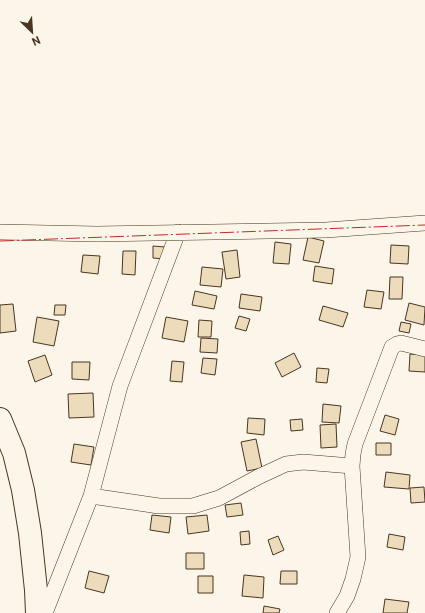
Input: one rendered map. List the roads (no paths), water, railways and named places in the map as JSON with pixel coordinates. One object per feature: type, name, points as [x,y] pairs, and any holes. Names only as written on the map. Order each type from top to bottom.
[{"type":"street","points":[[0,232],[98,234],[326,230],[425,222]]},
{"type":"street","points":[[45,613],[91,496],[120,386],[178,232]]},
{"type":"street","points":[[337,613],[347,596],[358,557],[352,466],[355,444],[392,347],[401,343],[425,350]]},
{"type":"street","points":[[0,419],[14,453],[23,490],[30,533],[38,613]]},
{"type":"street","points":[[91,496],[159,506],[193,506],[219,498],[286,464],[303,462],[352,466]]}]
